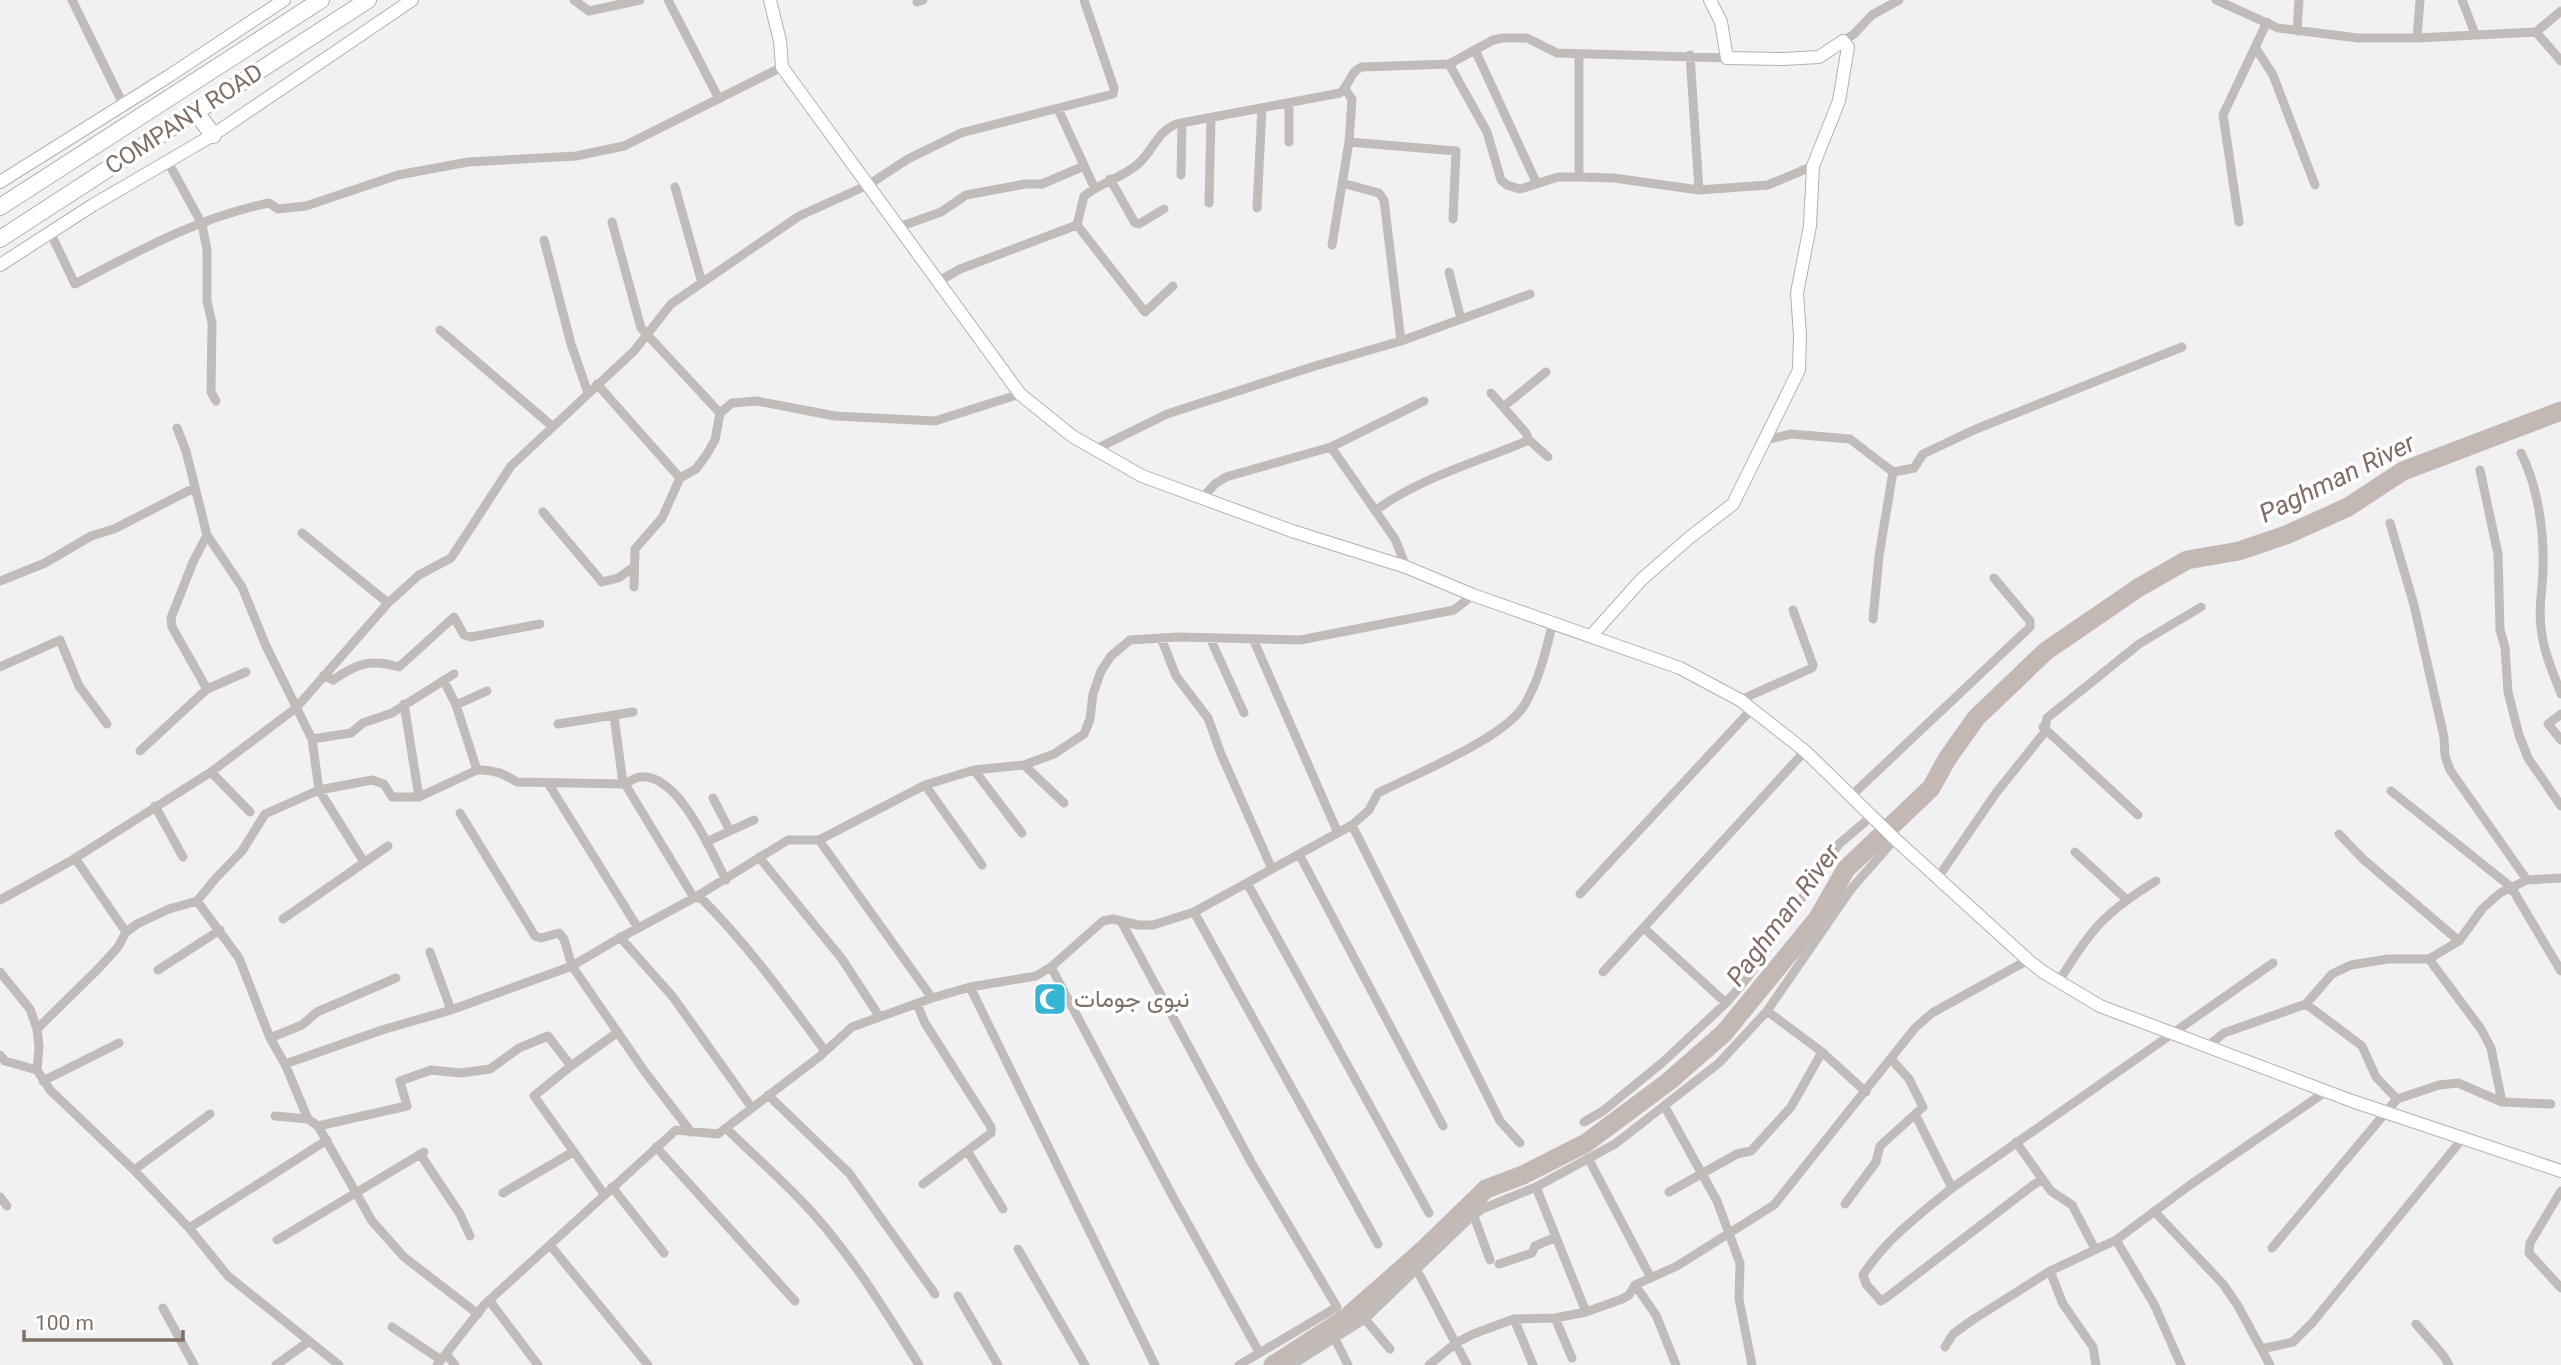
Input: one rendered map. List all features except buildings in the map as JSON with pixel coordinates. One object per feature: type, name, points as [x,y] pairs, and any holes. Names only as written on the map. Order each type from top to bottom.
[{"type":"highway","name":"COMPANY ROAD","points":[[0,207],[321,0]]},
{"type":"highway","name":"COMPANY ROAD","points":[[0,239],[368,0]]},
{"type":"highway","points":[[195,111],[213,135]]},
{"type":"street","points":[[72,0],[123,104]]},
{"type":"street","points":[[0,181],[284,0]]},
{"type":"street","points":[[0,265],[50,232],[213,135],[412,0]]},
{"type":"street","points":[[574,0],[589,11],[640,0]]},
{"type":"street","points":[[668,0],[719,99]]},
{"type":"street","points":[[770,0],[780,41],[782,67],[1020,394],[1072,436],[1142,476],[1292,531],[1406,567],[1473,595],[1680,668],[1740,700],[1805,751],[2028,960],[2100,1006],[2386,1112],[2561,1171]]},
{"type":"street","points":[[0,900],[75,858],[211,772],[296,708],[388,603],[419,575],[451,558],[511,466],[634,351],[671,304],[799,216],[868,185],[908,159],[961,133],[1113,94],[1115,91],[1084,0]]},
{"type":"street","points":[[1710,0],[1721,23],[1727,58]]},
{"type":"street","points":[[1173,286],[1145,312],[1077,225],[1082,200],[1095,188],[1141,162],[1167,128],[1334,95],[1345,89],[1353,72],[1363,67],[1449,64],[1476,52],[1493,40],[1527,38],[1558,53],[1579,55],[1689,55],[1783,60],[1819,57],[1854,34],[1872,15],[1899,0]]},
{"type":"street","points":[[2216,0],[2278,28],[2358,38],[2536,32],[2561,11]]},
{"type":"street","points":[[2297,31],[2299,0]]},
{"type":"street","points":[[2417,38],[2420,0]]},
{"type":"street","points":[[2462,0],[2476,34]]},
{"type":"street","points":[[2239,222],[2223,116],[2267,22]]},
{"type":"street","points":[[2536,32],[2561,61]]},
{"type":"street","points":[[1591,636],[1641,580],[1733,504],[1798,370],[1800,335],[1797,293],[1810,226],[1813,166],[1842,91],[1848,55],[1848,47],[1843,41]]},
{"type":"street","points":[[2255,47],[2273,75],[2315,185]]},
{"type":"street","points":[[1476,52],[1537,184]]},
{"type":"street","points":[[1579,55],[1579,177]]},
{"type":"street","points":[[1689,55],[1699,190]]},
{"type":"street","points":[[1449,64],[1486,132],[1501,180],[1520,189],[1558,177],[1615,178],[1699,190],[1768,185],[1813,166]]},
{"type":"street","points":[[50,232],[75,284],[123,258],[202,223],[251,206],[269,203],[278,209],[306,206],[410,173],[467,162],[576,156],[624,146],[782,67]]},
{"type":"street","points":[[1332,245],[1349,142],[1352,99],[1345,89]]},
{"type":"street","points":[[1289,103],[1289,142]]},
{"type":"street","points":[[1257,208],[1262,108]]},
{"type":"street","points":[[1058,109],[1095,188]]},
{"type":"street","points":[[1209,203],[1211,118]]},
{"type":"street","points":[[1181,175],[1182,123]]},
{"type":"street","points":[[1349,142],[1455,151],[1453,219]]},
{"type":"street","points":[[168,162],[202,223],[207,250],[207,301],[212,323],[209,372],[211,392],[216,401]]},
{"type":"street","points":[[899,227],[941,212],[966,195],[1025,184],[1042,184],[1084,166]]},
{"type":"street","points":[[1111,179],[1135,223],[1139,224],[1164,209]]},
{"type":"street","points":[[1342,183],[1379,193],[1384,200],[1401,341]]},
{"type":"street","points":[[675,187],[702,283]]},
{"type":"street","points":[[612,222],[641,328],[720,413]]},
{"type":"street","points":[[939,281],[960,269],[1077,225]]},
{"type":"street","points":[[544,240],[571,344],[588,393]]},
{"type":"street","points":[[1449,272],[1461,318]]},
{"type":"street","points":[[1094,450],[1167,414],[1401,341],[1530,294]]},
{"type":"street","points":[[440,330],[552,426]]},
{"type":"street","points":[[1765,440],[1791,434],[1850,439],[1893,472],[1914,468],[1923,454],[1976,429],[2182,347]]},
{"type":"street","points":[[1503,407],[1546,372]]},
{"type":"street","points":[[597,384],[680,478]]},
{"type":"street","points":[[1491,393],[1530,440],[1548,457]]},
{"type":"street","points":[[634,587],[635,549],[662,518],[680,478],[696,469],[707,454],[715,440],[720,413],[732,403],[757,401],[835,416],[935,421],[1020,394]]},
{"type":"street","points":[[1202,498],[1226,477],[1331,447],[1424,401]]},
{"type":"street","points":[[177,428],[186,451],[207,535],[242,587],[266,646],[312,739],[319,790],[364,862]]},
{"type":"street","points":[[1376,510],[1397,495],[1428,479],[1530,440]]},
{"type":"street","points":[[1331,447],[1395,539],[1406,567]]},
{"type":"street","points":[[2521,453],[2528,467],[2542,528],[2540,625],[2547,657],[2561,694]]},
{"type":"street","points":[[2480,470],[2498,554],[2500,630],[2505,646],[2508,692],[2528,758],[2561,806]]},
{"type":"street","points":[[1873,619],[1879,556],[1893,472]]},
{"type":"street","points":[[0,581],[44,563],[91,536],[114,529],[194,488]]},
{"type":"street","points":[[543,512],[602,582],[618,578],[634,567]]},
{"type":"street","points":[[2390,523],[2414,606],[2450,770],[2527,880]]},
{"type":"street","points":[[302,533],[388,603]]},
{"type":"street","points":[[207,535],[193,562],[171,618],[172,628],[207,688]]},
{"type":"street","points":[[1851,796],[2030,627],[2030,621],[1994,578]]},
{"type":"street","points":[[285,1064],[382,1030],[451,1010],[572,966],[726,880],[788,840],[819,841],[925,785],[974,770],[1024,765],[1054,754],[1084,734],[1101,671],[1111,656],[1130,640],[1300,640],[1454,610],[1473,595]]},
{"type":"street","points":[[1938,876],[1996,793],[2044,733],[2043,727],[2052,713],[2139,644],[2201,607]]},
{"type":"street","points":[[1740,700],[1812,668],[1793,610]]},
{"type":"street","points":[[324,675],[333,680],[359,663],[391,664],[399,667],[454,617],[464,635],[471,638],[540,624]]},
{"type":"street","points":[[441,1360],[489,1300],[676,1130],[718,1134],[852,1027],[970,987],[1036,976],[1051,967],[1103,921],[1113,919],[1138,925],[1153,925],[1194,912],[1352,825],[1369,810],[1378,793],[1498,733],[1524,706],[1543,664],[1553,622]]},
{"type":"street","points":[[1161,638],[1176,676],[1208,718],[1272,869]]},
{"type":"street","points":[[1210,638],[1244,713]]},
{"type":"street","points":[[1253,639],[1338,833]]},
{"type":"street","points":[[0,667],[60,640],[79,686],[107,724]]},
{"type":"street","points":[[140,751],[207,688],[246,672]]},
{"type":"street","points":[[312,739],[351,733],[363,723],[392,713],[454,674]]},
{"type":"street","points":[[444,681],[456,705],[477,770]]},
{"type":"street","points":[[456,705],[487,691]]},
{"type":"street","points":[[404,704],[419,797]]},
{"type":"street","points":[[1580,894],[1752,709]]},
{"type":"street","points":[[558,724],[633,712]]},
{"type":"street","points":[[2561,714],[2548,724],[2561,740]]},
{"type":"street","points":[[614,716],[624,783],[694,898]]},
{"type":"street","points":[[2043,727],[2138,815]]},
{"type":"street","points":[[1604,972],[1805,751]]},
{"type":"street","points":[[1024,765],[1064,803]]},
{"type":"street","points":[[37,1029],[99,968],[118,947],[126,932],[169,909],[198,901],[243,851],[265,814],[319,790],[372,780],[384,784],[392,797],[419,797],[477,770],[502,773],[517,782],[624,783],[639,777],[656,779],[690,812],[726,880]]},
{"type":"street","points":[[974,770],[1022,833]]},
{"type":"street","points":[[211,772],[250,812]]},
{"type":"street","points":[[548,783],[638,928]]},
{"type":"street","points":[[925,785],[982,865]]},
{"type":"street","points":[[2391,791],[2511,887],[2561,971]]},
{"type":"street","points":[[713,798],[730,831]]},
{"type":"street","points":[[155,806],[183,857]]},
{"type":"street","points":[[460,813],[535,936],[541,938],[559,933],[564,939],[572,966],[691,1132]]},
{"type":"street","points":[[1584,1122],[1603,1111],[1654,1070],[1726,1003],[1748,977],[1839,844],[1875,819]]},
{"type":"street","points":[[706,842],[754,820]]},
{"type":"street","points":[[1352,825],[1488,1099],[1500,1121],[1520,1143]]},
{"type":"street","points":[[2339,834],[2363,859],[2459,941]]},
{"type":"street","points":[[1292,1365],[1365,1319],[1447,1238],[1482,1209],[1536,1187],[1617,1143],[1719,1063],[1767,1011],[1852,888],[1894,837]]},
{"type":"street","points":[[819,841],[932,998]]},
{"type":"street","points":[[283,919],[388,846]]},
{"type":"street","points":[[2075,852],[2126,900]]},
{"type":"street","points":[[1299,855],[1443,1126]]},
{"type":"street","points":[[759,857],[842,959],[879,1016]]},
{"type":"street","points":[[75,858],[126,932]]},
{"type":"street","points":[[2208,1046],[2224,1033],[2306,1004],[2332,974],[2351,965],[2388,959],[2429,959],[2459,941],[2482,909],[2500,893],[2527,880],[2561,878]]},
{"type":"street","points":[[2059,981],[2094,927],[2126,900],[2156,881]]},
{"type":"street","points":[[1247,883],[1429,1213]]},
{"type":"street","points":[[694,898],[701,898],[729,926],[770,975],[825,1051]]},
{"type":"street","points":[[198,901],[239,958],[271,1038],[308,1119]]},
{"type":"street","points":[[1194,912],[1378,1244]]},
{"type":"street","points":[[1121,921],[1251,1163],[1337,1307],[1238,1365]]},
{"type":"street","points":[[1645,929],[1726,1003]]},
{"type":"street","points":[[158,970],[220,930]]},
{"type":"street","points":[[620,937],[673,997],[752,1108]]},
{"type":"street","points":[[430,952],[451,1010]]},
{"type":"street","points":[[2429,959],[2481,1029],[2491,1048],[2502,1102]]},
{"type":"street","points":[[1429,1365],[1456,1343],[1514,1319],[1555,1318],[1586,1312],[1629,1296],[1635,1285],[1676,1266],[1774,1205],[1915,1028],[1932,1013],[2028,960]]},
{"type":"street","points":[[2042,1180],[1881,1301],[1866,1284],[1863,1275],[1871,1263],[1926,1209],[1952,1188],[2273,963]]},
{"type":"street","points":[[1051,967],[1259,1352]]},
{"type":"street","points":[[0,972],[30,1009],[39,1046],[37,1070],[43,1081],[134,1170],[189,1228],[228,1276],[339,1365]]},
{"type":"street","points":[[271,1038],[302,1025],[317,1012],[396,978]]},
{"type":"street","points":[[970,987],[1155,1365]]},
{"type":"street","points":[[917,1004],[925,1023],[991,1127],[991,1133],[923,1184]]},
{"type":"street","points":[[2306,1004],[2362,1046],[2376,1077],[2397,1099]]},
{"type":"street","points":[[1767,1011],[1822,1052],[1866,1092]]},
{"type":"street","points":[[604,1194],[534,1096],[618,1032]]},
{"type":"street","points":[[318,1125],[407,1106],[400,1080],[431,1070],[461,1073],[490,1069],[519,1048],[548,1036],[571,1066]]},
{"type":"street","points":[[43,1081],[119,1042]]},
{"type":"street","points":[[1669,1192],[1737,1154],[1751,1151],[1791,1107],[1822,1052]]},
{"type":"street","points":[[0,1055],[5,1060],[37,1070]]},
{"type":"street","points":[[1845,1204],[1876,1162],[1880,1146],[1923,1107],[1909,1079],[1892,1059]]},
{"type":"street","points":[[2273,1248],[2397,1099],[2440,1085],[2458,1083],[2502,1102],[2551,1104]]},
{"type":"street","points":[[1945,1348],[1953,1335],[1973,1319],[2050,1271],[2116,1240],[2328,1090]]},
{"type":"street","points":[[768,1095],[849,1173],[935,1294]]},
{"type":"street","points":[[1665,1107],[1717,1201],[1740,1263],[1739,1299],[1752,1365]]},
{"type":"street","points":[[134,1170],[210,1114]]},
{"type":"street","points":[[275,1116],[308,1119],[318,1125],[372,1221],[404,1257],[478,1314]]},
{"type":"street","points":[[1916,1116],[1952,1188]]},
{"type":"street","points":[[726,1128],[815,1215],[872,1289],[919,1365]]},
{"type":"street","points":[[2261,1349],[2293,1342],[2312,1323],[2463,1138]]},
{"type":"street","points":[[189,1228],[327,1140]]},
{"type":"street","points":[[2016,1142],[2051,1191],[2072,1205],[2095,1249]]},
{"type":"street","points":[[656,1147],[795,1301]]},
{"type":"street","points":[[503,1193],[573,1152]]},
{"type":"street","points":[[968,1152],[1003,1209]]},
{"type":"street","points":[[277,1240],[422,1153],[460,1214],[470,1236]]},
{"type":"street","points":[[1588,1158],[1651,1278]]},
{"type":"street","points":[[612,1187],[664,1253]]},
{"type":"street","points":[[1536,1187],[1586,1312]]},
{"type":"street","points":[[2561,1191],[2530,1243],[2529,1253],[2561,1288]]},
{"type":"street","points":[[0,1197],[8,1206]]},
{"type":"street","points":[[2154,1211],[2223,1284],[2270,1365]]},
{"type":"street","points":[[1471,1217],[1475,1219],[1495,1262],[1532,1253],[1535,1246],[1556,1237]]},
{"type":"street","points":[[2116,1240],[2154,1304],[2181,1365]]},
{"type":"street","points":[[550,1245],[648,1365]]},
{"type":"street","points":[[1018,1249],[1085,1365]]},
{"type":"street","points":[[1417,1270],[1467,1365]]},
{"type":"street","points":[[2050,1271],[2063,1304],[2093,1347],[2096,1365]]},
{"type":"street","points":[[1635,1285],[1656,1315],[1676,1365]]},
{"type":"street","points":[[958,1296],[999,1365]]},
{"type":"street","points":[[489,1300],[538,1365]]},
{"type":"street","points":[[163,1308],[194,1365]]},
{"type":"street","points":[[1555,1318],[1572,1358]]},
{"type":"street","points":[[1365,1319],[1390,1349]]},
{"type":"street","points":[[1514,1319],[1533,1365]]},
{"type":"street","points":[[2416,1324],[2443,1354],[2449,1365]]},
{"type":"street","points":[[392,1327],[441,1360],[455,1365]]},
{"type":"street","points":[[1335,1339],[1349,1365]]},
{"type":"street","points":[[276,1365],[308,1342]]},
{"type":"waterway","name":"Paghman River","points":[[1273,1365],[1346,1318],[1422,1251],[1486,1189],[1523,1175],[1586,1143],[1668,1082],[1724,1033],[1818,918],[1846,869],[1931,788],[1947,759],[1976,718],[2046,651],[2138,588],[2187,560],[2239,551],[2286,535],[2348,507],[2403,471],[2561,411]]},
{"type":"place","name":"نبوی جومات","points":[[1050,999]]}]
